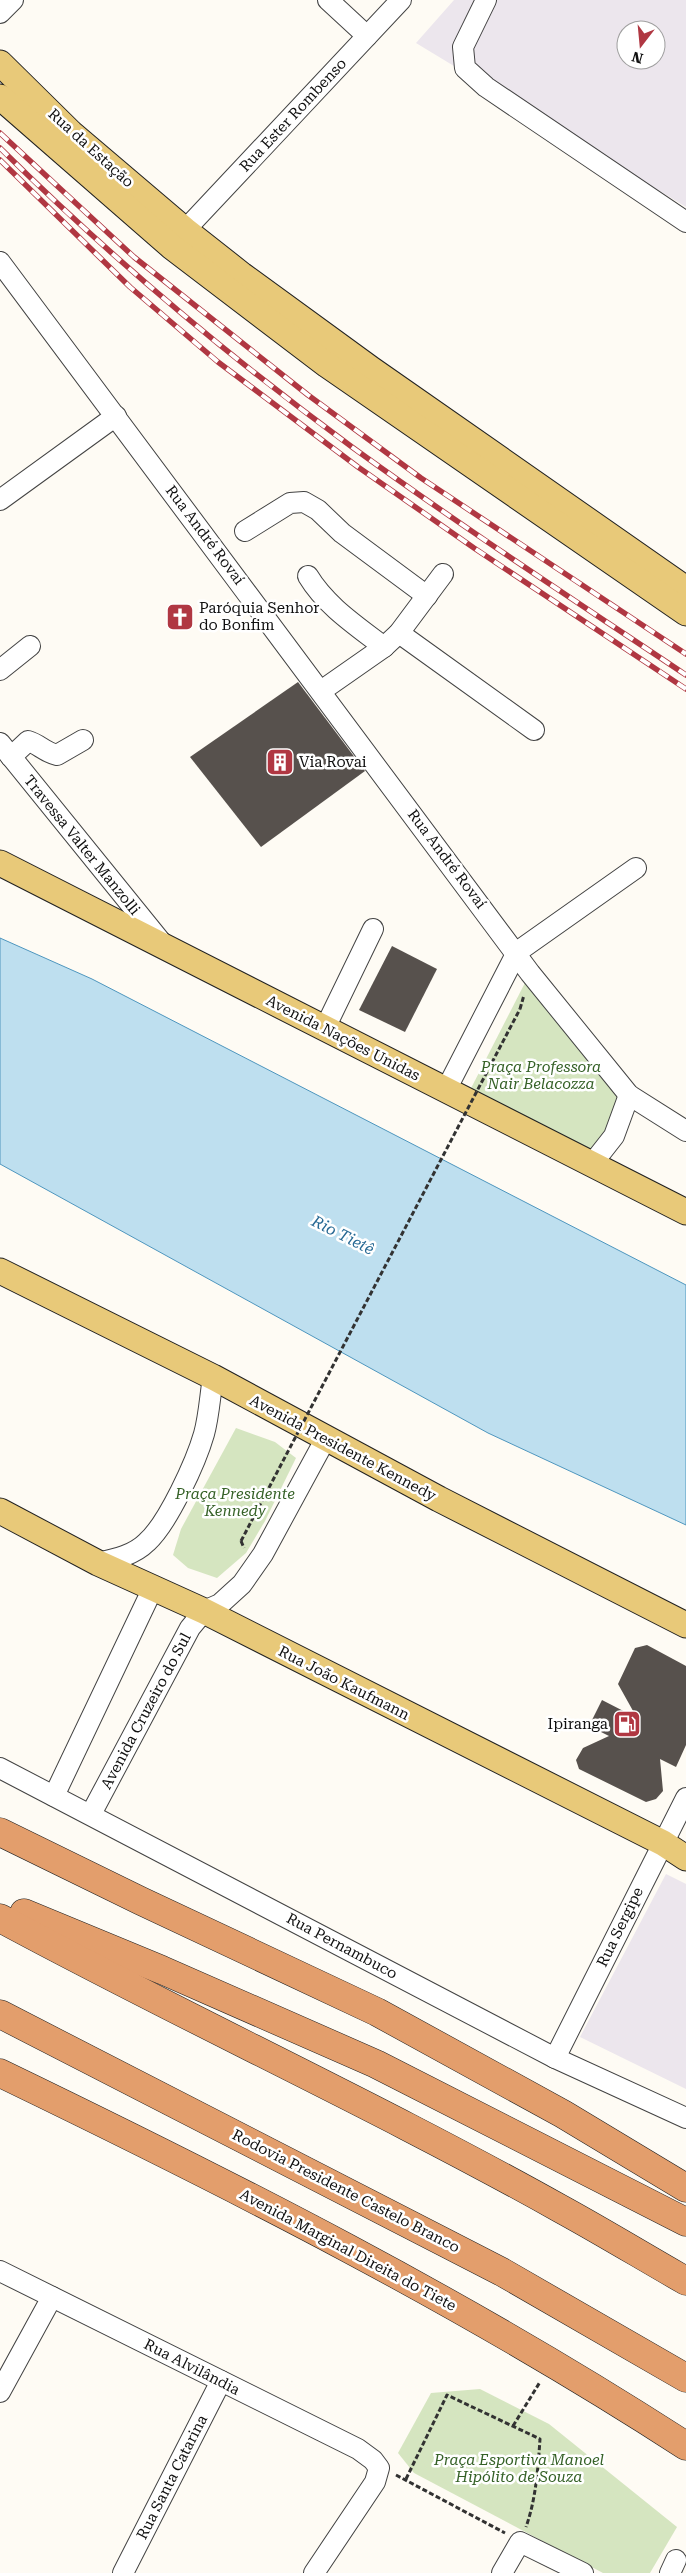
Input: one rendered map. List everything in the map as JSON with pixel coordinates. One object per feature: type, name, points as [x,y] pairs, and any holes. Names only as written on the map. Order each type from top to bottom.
[{"type":"highway","points":[[0,1832],[141,1902],[377,2012],[563,2114],[686,2188]]},
{"type":"highway","points":[[0,1903],[162,1970],[376,2064],[686,2222]]},
{"type":"highway","points":[[0,1918],[120,1982],[367,2106],[543,2199],[686,2281]]},
{"type":"highway","name":"Rodovia Presidente Castelo Branco","points":[[0,2014],[502,2272],[686,2378]]},
{"type":"highway","name":"Avenida Marginal Direita do Tiete","points":[[0,2073],[296,2221],[471,2315],[686,2446]]},
{"type":"main road","name":"Rua da Estação","points":[[0,63],[179,239]]},
{"type":"main road","name":"Rua da Estação","points":[[0,97],[179,239]]},
{"type":"main road","points":[[179,239],[686,589]]},
{"type":"main road","points":[[179,239],[327,365],[686,613]]},
{"type":"main road","name":"Avenida Nações Unidas","points":[[0,863],[686,1212]]},
{"type":"main road","name":"Avenida Presidente Kennedy","points":[[0,1271],[213,1377],[548,1556],[686,1625]]},
{"type":"main road","name":"Rua João Kaufmann","points":[[0,1511],[98,1563],[204,1611],[663,1844],[686,1858]]},
{"type":"street","points":[[0,13],[13,0]]},
{"type":"street","points":[[328,0],[367,36]]},
{"type":"street","name":"Rua Ester Rombenso","points":[[179,239],[401,0]]},
{"type":"street","points":[[486,0],[463,47],[465,68],[486,87],[686,222]]},
{"type":"street","name":"Rua André Rovaí","points":[[0,262],[517,952],[530,973],[630,1095],[686,1131]]},
{"type":"street","points":[[0,500],[116,416]]},
{"type":"street","points":[[245,531],[290,503],[304,502],[318,510],[342,533],[427,596]]},
{"type":"street","points":[[322,691],[384,647],[399,633],[443,574]]},
{"type":"street","points":[[308,576],[316,589],[341,614],[384,647]]},
{"type":"street","points":[[399,633],[534,730]]},
{"type":"street","points":[[0,670],[30,646]]},
{"type":"street","points":[[6,750],[28,741],[34,742],[43,752],[57,755],[83,740]]},
{"type":"street","name":"Travessa Valter Manzolli","points":[[6,750],[164,946]]},
{"type":"street","points":[[446,1090],[517,952],[636,868]]},
{"type":"street","points":[[325,1028],[373,928]]},
{"type":"street","points":[[592,1164],[614,1136],[630,1095]]},
{"type":"street","points":[[98,1563],[121,1557],[137,1550],[147,1542],[163,1522],[202,1441],[208,1418],[213,1377]]},
{"type":"street","points":[[204,1611],[228,1598],[242,1584],[263,1554],[326,1438]]},
{"type":"street","points":[[54,1796],[153,1588]]},
{"type":"street","name":"Avenida Cruzeiro do Sul","points":[[92,1814],[190,1628],[204,1611]]},
{"type":"street","name":"Rua Pernambuco","points":[[0,1768],[92,1814],[555,2058],[686,2118]]},
{"type":"street","name":"Rua Sergipe","points":[[555,2058],[686,1798]]},
{"type":"street","name":"Rua Alvilândia","points":[[0,2271],[358,2449],[373,2460],[379,2468],[375,2482],[314,2573]]},
{"type":"street","points":[[0,2392],[52,2297]]},
{"type":"street","name":"Rua Santa Catarina","points":[[124,2573],[221,2381]]},
{"type":"street","points":[[502,2573],[520,2542],[584,2573]]},
{"type":"path","points":[[241,1541],[520,1009]]},
{"type":"path","points":[[513,2426],[552,2363]]},
{"type":"path","points":[[447,2395],[540,2439],[531,2514],[520,2542],[406,2479],[447,2395]]},
{"type":"shaded area","points":[[454,0],[686,0],[686,207],[416,43]]},
{"type":"shaded area","points":[[666,1874],[686,1884],[686,2089],[580,2037]]},
{"type":"green space","name":"Praça Professora Nair Belacozza","points":[[530,973],[629,1095],[592,1164],[465,1100]]},
{"type":"green space","name":"Praça Presidente Kennedy","points":[[236,1428],[275,1442],[296,1458],[265,1521],[246,1553],[217,1578],[188,1568],[173,1555],[181,1529]]},
{"type":"green space","name":"Praça Esportiva Manoel Hipólito de Souza","points":[[480,2389],[549,2424],[677,2527],[650,2573],[603,2573],[414,2473],[398,2453],[431,2393]]},
{"type":"water","name":"Rio Tietê","points":[[0,938],[92,979],[686,1285],[686,1525],[488,1433],[0,1164]]},
{"type":"building","name":"Via Rovai","points":[[298,682],[365,771],[261,847],[190,757]]},
{"type":"building","points":[[392,946],[437,969],[405,1032],[359,1010]]},
{"type":"building","name":"Ipiranga","points":[[647,1645],[686,1666],[686,1745],[676,1767],[660,1759],[663,1791],[656,1799],[646,1802],[579,1769],[576,1760],[583,1748],[609,1736],[589,1726],[602,1700],[637,1718],[618,1684],[635,1648]]},
{"type":"railway","points":[[0,133],[134,257],[308,395],[421,478],[686,654]]},
{"type":"railway","points":[[0,148],[41,188],[170,304],[260,377],[352,447],[434,505],[686,675]]},
{"type":"railway","points":[[0,160],[130,287],[218,362],[358,467],[474,548],[686,689]]},
{"type":"place","name":"Paróquia Senhor do Bonfim","points":[[180,617]]},
{"type":"place","name":"Via Rovai","points":[[280,762]]},
{"type":"place","name":"Ipiranga","points":[[627,1724]]}]
